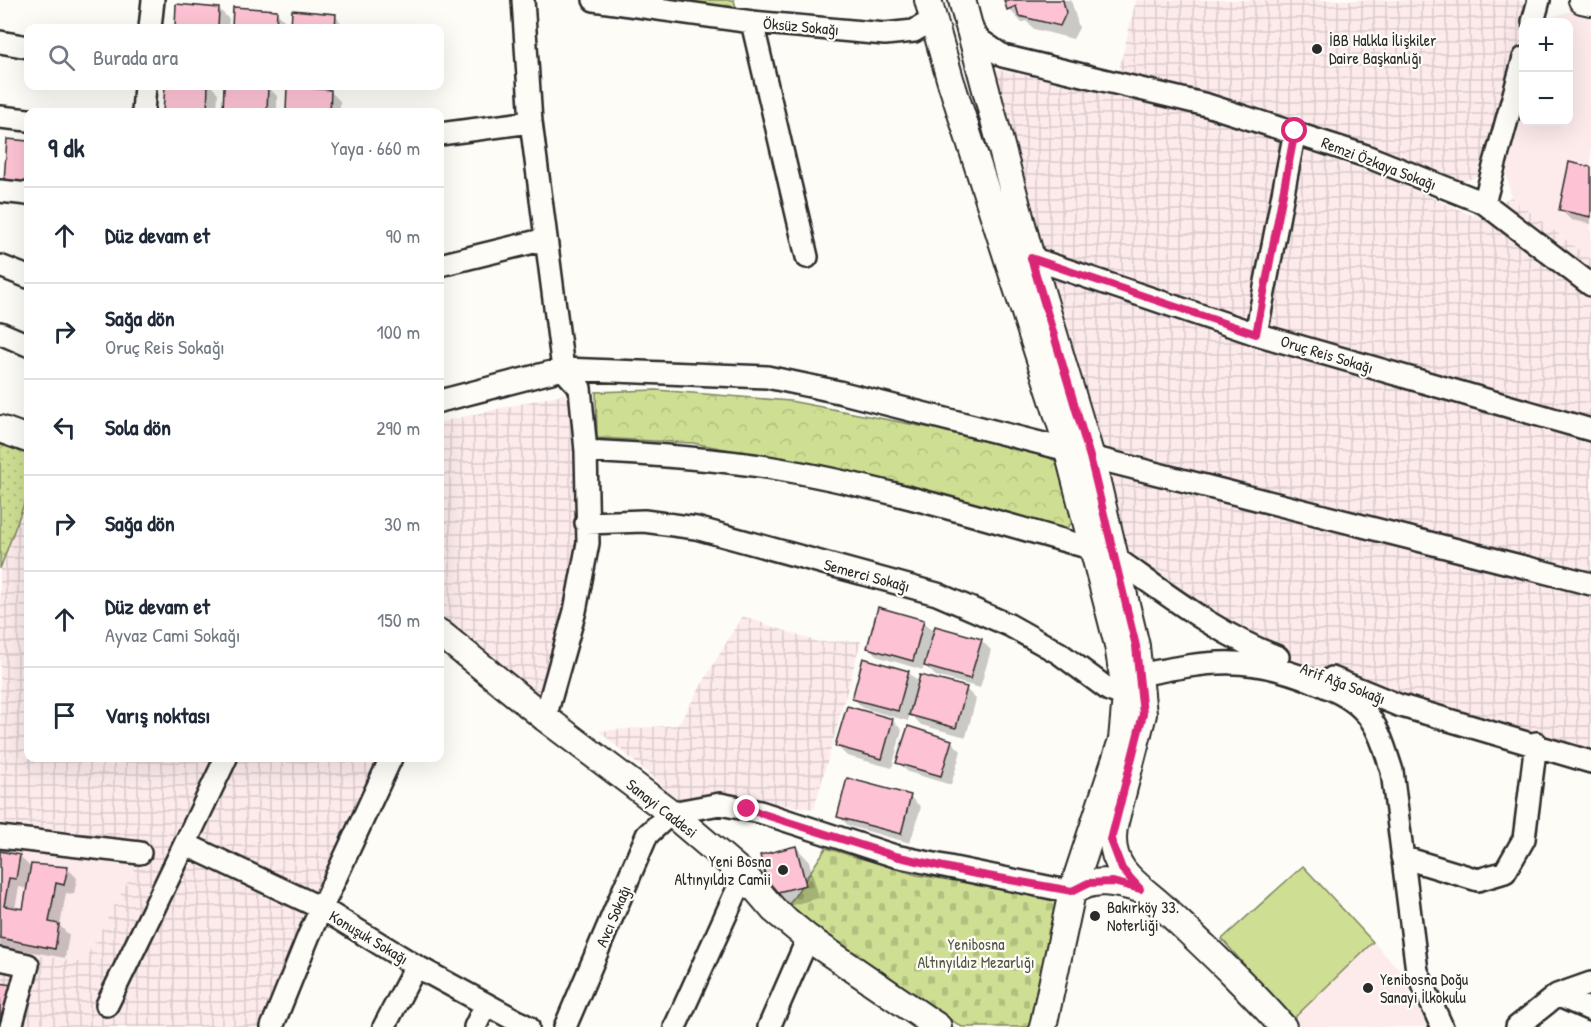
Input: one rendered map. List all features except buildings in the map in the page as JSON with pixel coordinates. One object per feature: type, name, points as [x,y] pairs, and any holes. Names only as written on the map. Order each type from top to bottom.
[{"type":"main road","points":[[962,0],[1031,258],[1105,554],[1118,645],[1143,714],[1111,840],[1122,869],[1140,889],[1231,973],[1283,1027]]},
{"type":"main road","points":[[1582,0],[1591,2]]},
{"type":"main road","points":[[931,10],[950,78],[1079,453]]},
{"type":"main road","points":[[0,429],[24,438]]},
{"type":"main road","name":"Sanayi Caddesi","points":[[444,643],[671,813],[744,875],[774,910],[808,938],[938,1027]]},
{"type":"main road","points":[[1043,1027],[1072,891],[1122,740],[1132,685]]},
{"type":"main road","points":[[1072,891],[1088,883],[1113,882],[1140,889]]},
{"type":"street","points":[[150,24],[153,0]]},
{"type":"street","points":[[524,0],[531,122],[563,369],[580,388],[586,451],[588,543],[575,611],[545,718]]},
{"type":"street","name":"Öksüz Sokağı","points":[[594,0],[752,22],[885,34],[914,31],[931,10]]},
{"type":"street","points":[[1534,18],[1539,0]]},
{"type":"street","points":[[752,22],[807,257]]},
{"type":"street","points":[[969,27],[981,41],[1003,56]]},
{"type":"street","points":[[0,42],[24,46]]},
{"type":"street","points":[[981,68],[990,60],[1003,56]]},
{"type":"street","name":"Remzi Özkaya Sokağı","points":[[1003,56],[1208,105],[1295,131],[1366,156],[1484,203],[1591,285]]},
{"type":"street","points":[[1484,203],[1520,72]]},
{"type":"street","points":[[143,108],[146,90]]},
{"type":"street","points":[[0,117],[24,120]]},
{"type":"street","points":[[444,133],[531,122]]},
{"type":"street","points":[[1256,334],[1295,131]]},
{"type":"street","points":[[0,191],[24,194]]},
{"type":"street","points":[[444,264],[546,239]]},
{"type":"street","name":"Oruç Reis Sokağı","points":[[1031,258],[1256,334],[1591,430]]},
{"type":"street","points":[[0,266],[24,275]]},
{"type":"street","points":[[0,333],[24,343]]},
{"type":"street","points":[[444,401],[563,369],[767,377],[839,392],[1591,584]]},
{"type":"street","name":"Arif Ağa Sokağı","points":[[586,451],[673,455],[768,467],[908,497],[1105,554],[1215,627],[1250,647],[1398,705],[1536,743],[1591,762]]},
{"type":"street","name":"Semerci Sokağı","points":[[586,523],[644,521],[696,528],[937,594],[1009,625],[1059,653],[1109,690],[1132,685]]},
{"type":"street","points":[[1132,685],[1228,662],[1255,663],[1340,692],[1364,710],[1382,740],[1392,771],[1417,970],[1442,1027]]},
{"type":"street","points":[[1402,857],[1478,880],[1505,872],[1524,839],[1536,743]]},
{"type":"street","points":[[106,1005],[224,762]]},
{"type":"street","points":[[272,1027],[321,908],[389,762]]},
{"type":"street","points":[[671,813],[720,804],[760,812],[895,856],[1072,891]]},
{"type":"street","name":"Avcı Sokağı","points":[[565,1027],[648,835],[671,813]]},
{"type":"street","points":[[0,837],[140,853]]},
{"type":"street","name":"Konuşuk Sokağı","points":[[185,844],[321,908],[416,966],[528,1027]]},
{"type":"street","points":[[675,1027],[744,875]]},
{"type":"street","points":[[769,1027],[808,938]]},
{"type":"street","points":[[0,959],[28,965],[11,1027]]},
{"type":"street","points":[[384,1027],[416,966]]},
{"type":"street","points":[[1517,1027],[1557,995],[1591,983]]},
{"type":"street","points":[[1557,995],[1591,1010]]},
{"type":"street","points":[[475,1027],[486,1004]]},
{"type":"shaded area","points":[[1136,0],[1517,0],[1535,5],[1527,18],[1519,18],[1519,57],[1485,173],[1455,185],[1119,70]]},
{"type":"shaded area","points":[[1571,11],[1591,16],[1591,259],[1511,197],[1506,171],[1519,121],[1519,126],[1573,126],[1573,18],[1547,18]]},
{"type":"shaded area","points":[[994,69],[1195,113],[1389,179],[1474,216],[1511,197],[1591,259],[1591,773],[1572,762],[1396,715],[1242,632],[1126,549]]},
{"type":"shaded area","points":[[568,393],[577,467],[578,561],[540,702],[444,627],[444,421]]},
{"type":"shaded area","points":[[24,504],[24,762],[375,762],[263,1027],[0,1027],[0,948],[83,963],[148,844],[0,821],[0,569]]},
{"type":"shaded area","points":[[742,616],[818,642],[861,641],[814,809],[728,797],[679,800],[599,731],[678,725]]},
{"type":"shaded area","points":[[0,821],[148,844],[83,963],[0,948]]},
{"type":"shaded area","name":"Yenibosna Doğu Sanayi İlkokulu","points":[[1373,942],[1409,980],[1410,996],[1431,1027],[1299,1027],[1292,1020]]},
{"type":"green space","points":[[621,0],[734,0],[736,8]]},
{"type":"green space","points":[[656,390],[790,401],[936,429],[1047,457],[1060,463],[1066,478],[1073,522],[1063,531],[847,472],[693,443],[597,438],[596,392]]},
{"type":"green space","points":[[0,442],[24,451],[24,504],[0,569]]},
{"type":"green space","name":"Yenibosna Altınyıldız Mezarlığı","points":[[826,848],[917,875],[1008,889],[1057,902],[1030,1027],[962,1027],[828,941],[788,906]]},
{"type":"green space","points":[[1303,866],[1373,942],[1292,1020],[1222,939]]},
{"type":"place","name":"İBB Halkla İlişkiler Daire Başkanlığı","points":[[1317,49]]},
{"type":"place","name":"Yeni Bosna Altınyıldız Camii","points":[[783,870]]},
{"type":"place","name":"Bakırköy 33. Noterliği","points":[[1095,916]]},
{"type":"place","name":"Yenibosna Doğu Sanayi İlkokulu","points":[[1368,988]]},
{"type":"route","points":[[747,809],[895,856],[971,873],[1072,891],[1088,883],[1113,882],[1140,889],[1122,869],[1111,840],[1143,714],[1136,646],[1090,457],[1031,258],[1256,334],[1295,131]]}]
